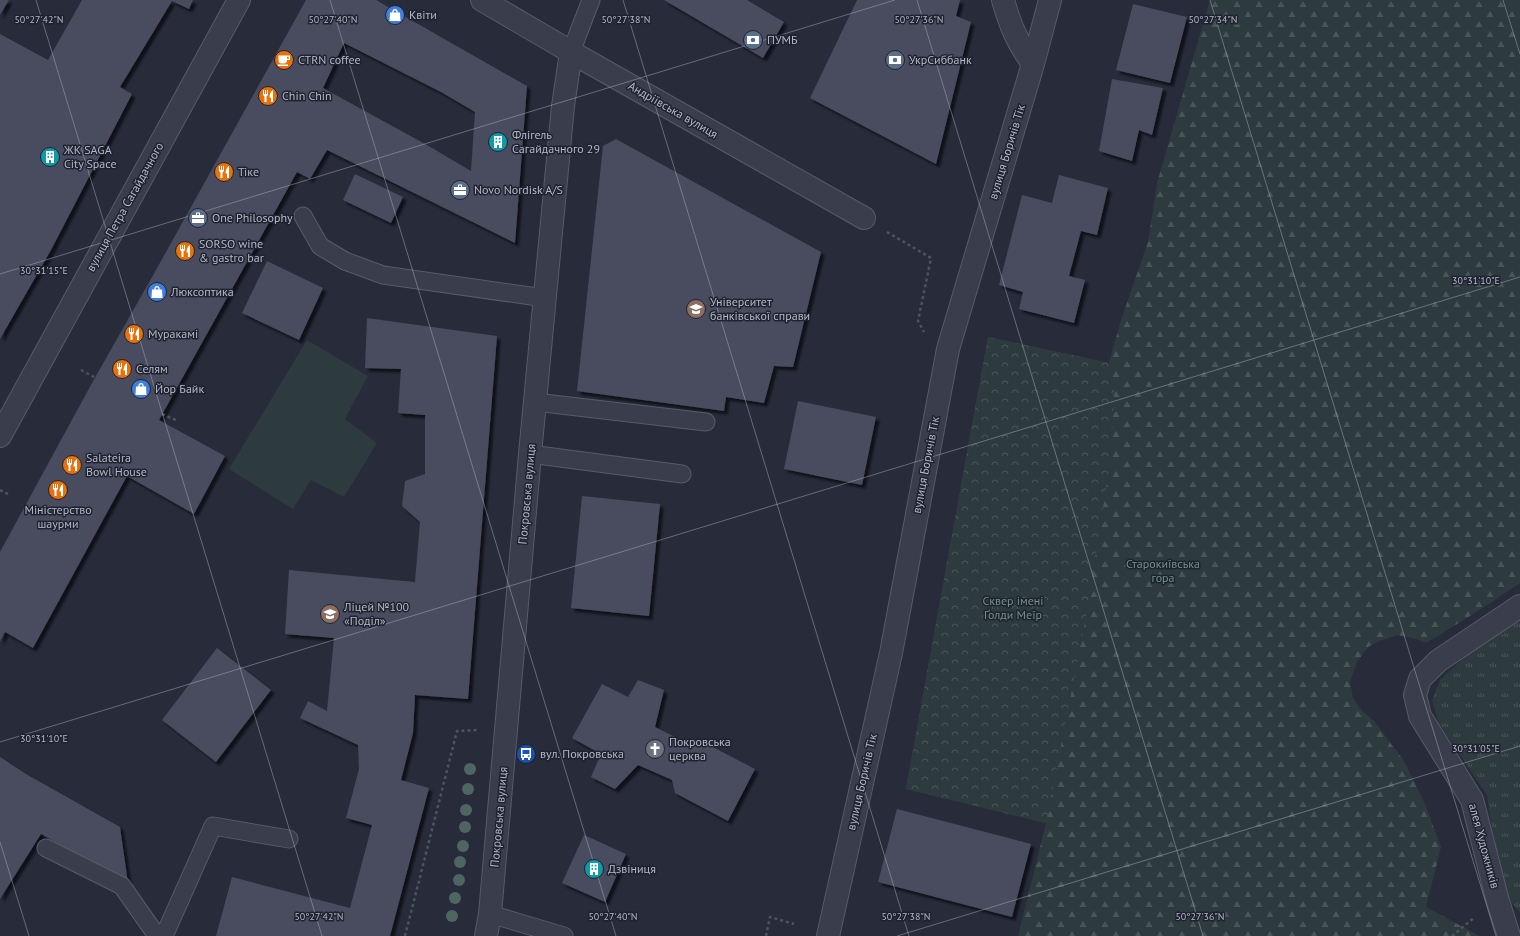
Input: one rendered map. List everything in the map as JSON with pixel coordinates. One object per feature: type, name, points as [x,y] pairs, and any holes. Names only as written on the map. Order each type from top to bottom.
[{"type":"street","name":"вулиця Петра Сагайдачного","points":[[0,436],[239,0]]},
{"type":"street","name":"Андріївська вулиця","points":[[482,0],[864,218]]},
{"type":"street","points":[[1003,0],[1009,22],[1018,42],[1033,64]]},
{"type":"street","name":"вулиця Боричів Тік","points":[[828,936],[891,653],[948,349],[1033,64],[1050,0]]},
{"type":"street","name":"Покровська вулиця","points":[[486,936],[490,914],[530,454],[563,106],[571,52]]},
{"type":"street","name":"алея Художників","points":[[1510,936],[1497,898],[1472,800],[1420,716],[1415,695],[1420,679],[1438,661],[1520,606]]},
{"type":"lane","points":[[571,52],[592,0]]},
{"type":"lane","points":[[303,216],[320,246],[344,261],[382,275],[545,298]]},
{"type":"lane","points":[[535,402],[706,422]]},
{"type":"lane","points":[[530,454],[682,474]]},
{"type":"lane","points":[[164,936],[213,826],[289,839]]},
{"type":"lane","points":[[46,848],[122,886],[157,936]]},
{"type":"lane","points":[[490,914],[564,936]]},
{"type":"path","points":[[864,218],[932,258],[918,321],[927,338]]},
{"type":"path","points":[[81,370],[96,378]]},
{"type":"path","points":[[162,414],[176,420]]},
{"type":"path","points":[[0,490],[10,495]]},
{"type":"path","points":[[405,936],[457,731],[483,729]]},
{"type":"path","points":[[766,936],[770,917],[794,924]]},
{"type":"green space","name":"Старокиївська гора","points":[[1210,0],[1520,0],[1520,583],[1426,643],[1398,635],[1379,641],[1368,647],[1357,662],[1350,682],[1353,698],[1362,711],[1374,721],[1404,761],[1425,804],[1441,847],[1426,907],[1480,936],[1018,936],[1046,823],[906,789],[988,337],[1109,363],[1121,320],[1148,242],[1157,183]]},
{"type":"green space","name":"Сквер імені Ґолди Меїр","points":[[988,337],[1109,363],[1114,391],[1111,457],[1085,622],[1046,823],[906,789]]},
{"type":"green space","points":[[307,340],[368,376],[345,419],[377,443],[344,497],[311,480],[293,509],[229,469]]},
{"type":"green space","points":[[1520,621],[1520,913],[1505,894],[1497,866],[1487,795],[1439,724],[1432,700],[1440,680],[1476,647]]},
{"type":"building","points":[[0,0],[9,0],[0,15]]},
{"type":"building","name":"ЖК SAGA City Space","points":[[82,0],[193,0],[189,9],[172,1],[120,87],[132,94],[51,250],[0,339],[0,34],[48,60]]},
{"type":"building","points":[[306,0],[376,0],[527,86],[515,243],[327,150],[310,179],[297,172],[159,420],[225,456],[194,514],[127,476],[33,648],[5,632],[0,642],[0,552],[92,383]],"holes":[[[344,43],[441,92],[475,112],[471,171],[323,88]]]},
{"type":"building","name":"ПУМБ","points":[[664,0],[747,0],[784,22],[763,58]]},
{"type":"building","name":"УкрСиббанк","points":[[857,0],[960,0],[956,16],[971,22],[936,164],[810,98]]},
{"type":"building","points":[[1133,4],[1187,17],[1170,83],[1116,70]]},
{"type":"building","points":[[1112,79],[1163,88],[1152,135],[1139,130],[1132,161],[1099,151]]},
{"type":"building","name":"Університет банківської справи","points":[[616,139],[821,252],[793,367],[774,366],[764,403],[726,397],[724,411],[577,391],[603,146]]},
{"type":"building","points":[[355,174],[403,197],[391,223],[343,200]]},
{"type":"building","points":[[1059,175],[1108,188],[1097,235],[1081,231],[1069,276],[1085,280],[1074,323],[1019,309],[1023,292],[999,285],[1022,195],[1052,203]]},
{"type":"building","points":[[267,261],[323,288],[299,340],[242,313]]},
{"type":"building","points":[[367,318],[497,336],[468,699],[415,695],[413,733],[401,780],[429,788],[390,936],[216,936],[232,877],[350,908],[372,825],[346,818],[359,769],[358,745],[300,718],[308,701],[327,711],[334,638],[285,634],[289,570],[415,582],[420,522],[402,506],[405,481],[425,474],[425,415],[398,413],[401,369],[365,368]]},
{"type":"building","points":[[798,401],[876,417],[862,485],[784,469]]},
{"type":"building","points":[[582,496],[660,504],[649,616],[571,608]]},
{"type":"building","points":[[217,648],[271,690],[216,762],[162,720]]},
{"type":"building","name":"Покровська церква","points":[[638,680],[664,690],[655,727],[691,745],[705,743],[755,769],[728,821],[675,793],[672,780],[638,765],[615,789],[591,777],[601,754],[572,738],[602,684],[628,697]]},
{"type":"building","points":[[0,757],[26,774],[120,827],[128,883],[41,834],[0,899]]},
{"type":"building","points":[[897,809],[1031,844],[1012,917],[878,882]]},
{"type":"building","name":"Дзвіниця","points":[[584,835],[626,854],[605,902],[562,883]]},
{"type":"place","name":"Квіти","points":[[395,15]]},
{"type":"place","name":"ПУМБ","points":[[753,40]]},
{"type":"place","name":"CTRN coffee","points":[[284,60]]},
{"type":"place","name":"УкрСиббанк","points":[[895,60]]},
{"type":"place","name":"Chin Chin","points":[[268,96]]},
{"type":"place","name":"Флігель Сагайдачного 29","points":[[498,142]]},
{"type":"place","name":"ЖК SAGA City Space","points":[[50,157]]},
{"type":"place","name":"Тіке","points":[[224,172]]},
{"type":"place","name":"Novo Nordisk A/S","points":[[460,190]]},
{"type":"place","name":"One Philosophy","points":[[198,218]]},
{"type":"place","name":"SORSO wine & gastro bar","points":[[185,251]]},
{"type":"place","name":"Люксоптика","points":[[157,292]]},
{"type":"place","name":"Університет банківської справи","points":[[696,309]]},
{"type":"place","name":"Муракамі","points":[[134,334]]},
{"type":"place","name":"Селям","points":[[122,369]]},
{"type":"place","name":"Йор Байк","points":[[141,389]]},
{"type":"place","name":"Salateira Bowl House","points":[[72,465]]},
{"type":"place","name":"Міністерство шаурми","points":[[58,490]]},
{"type":"place","name":"Ліцей №100 «Поділ»","points":[[330,614]]},
{"type":"place","name":"Покровська церква","points":[[655,749]]},
{"type":"place","name":"вул. Покровська","points":[[526,754]]},
{"type":"place","name":"Дзвіниця","points":[[594,869]]}]
